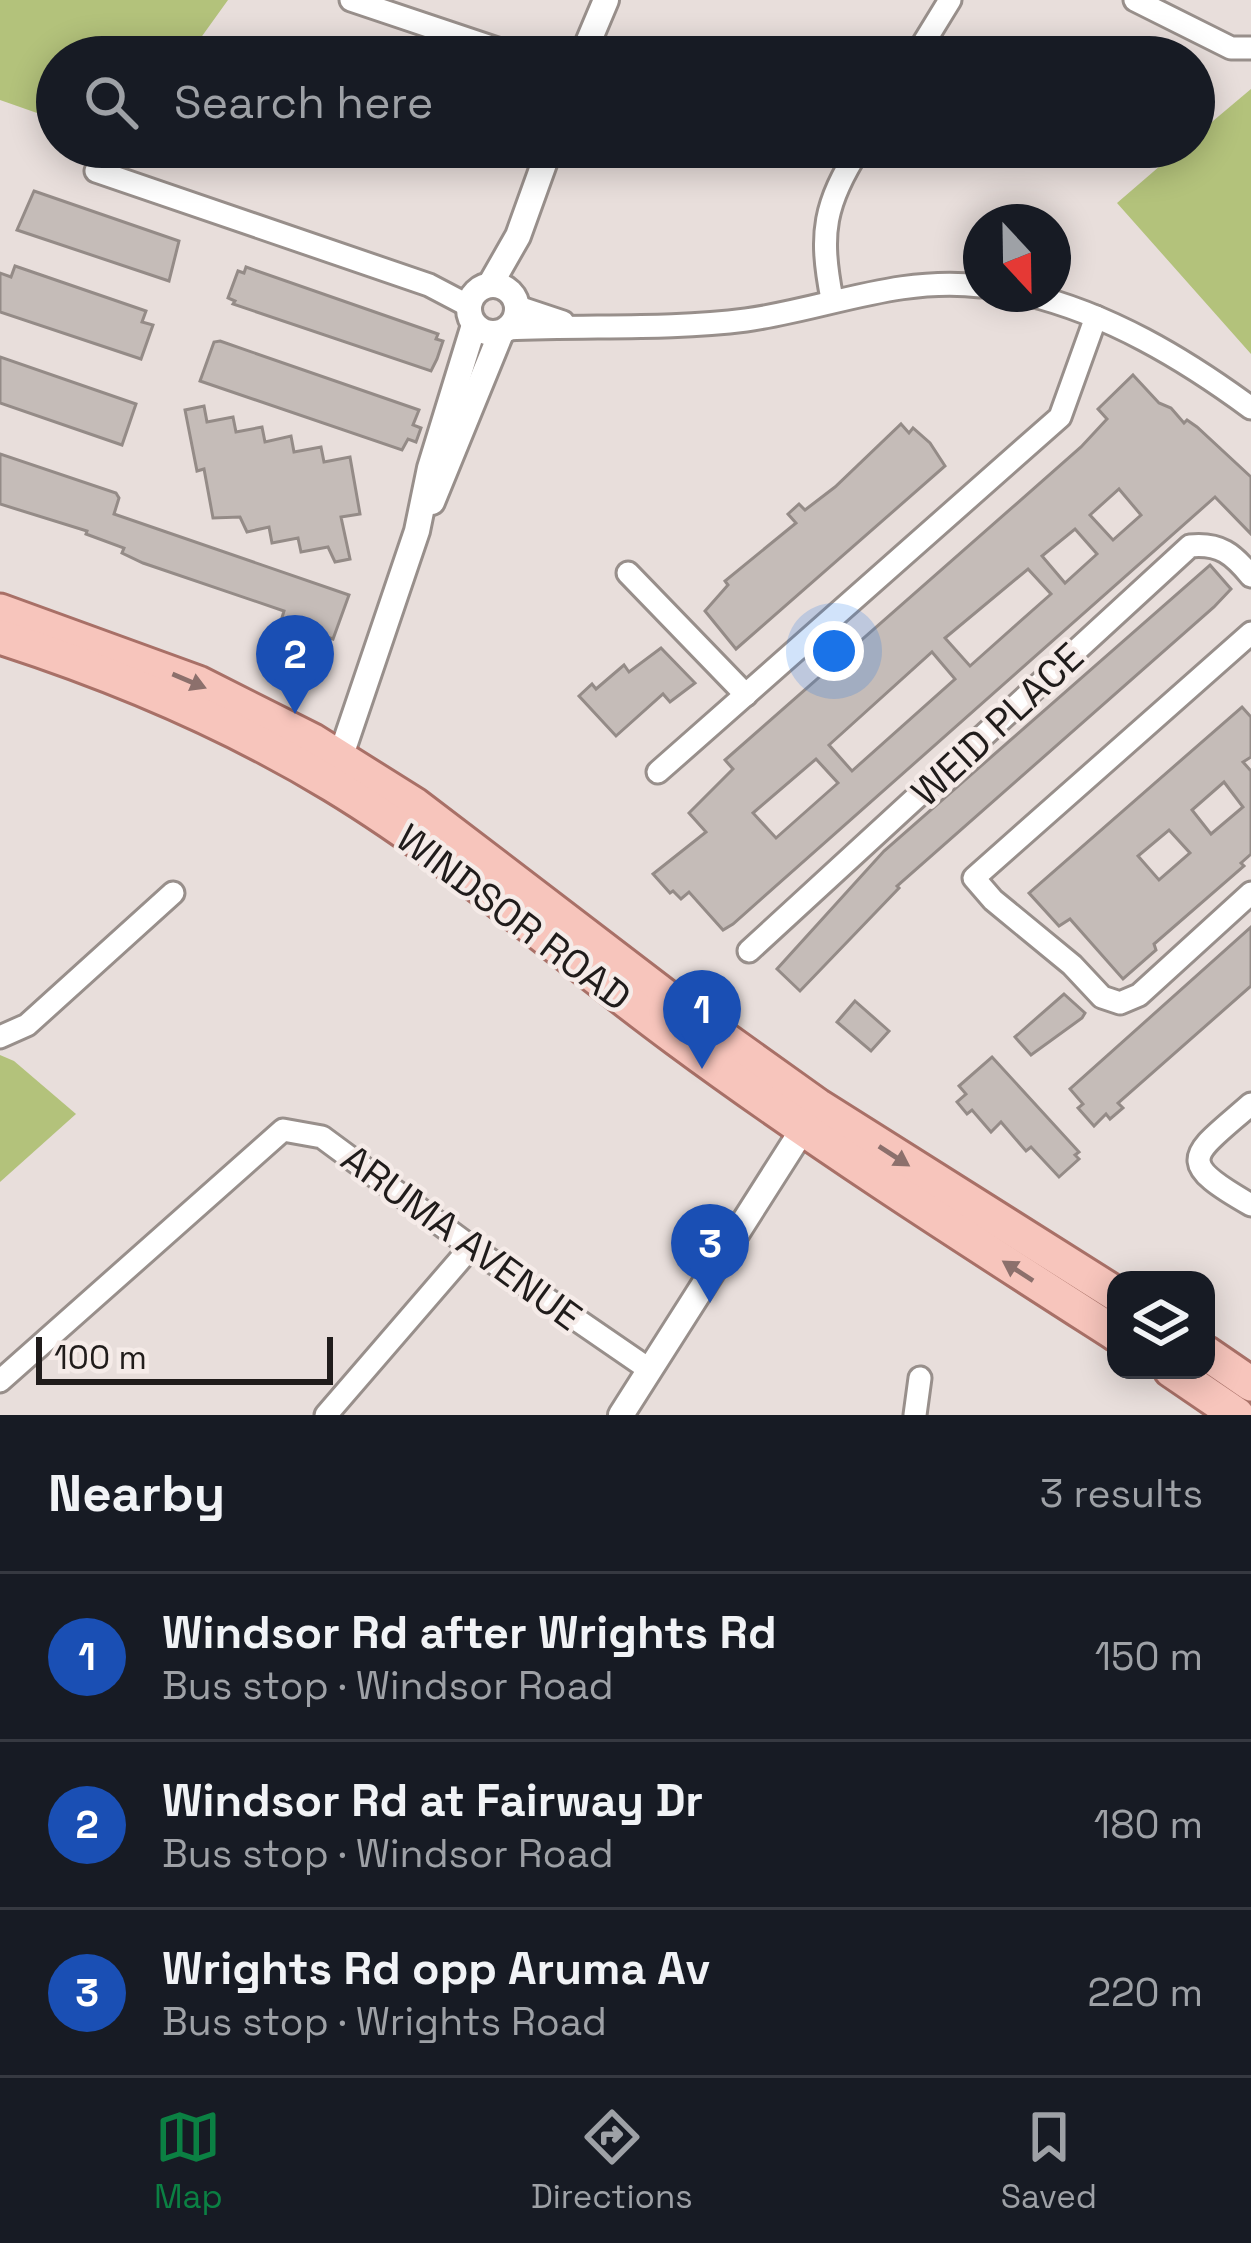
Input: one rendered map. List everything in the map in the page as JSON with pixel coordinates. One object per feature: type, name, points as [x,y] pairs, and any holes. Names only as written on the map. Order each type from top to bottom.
[{"type":"main road","name":"WINDSOR ROAD","points":[[0,610],[198,683],[313,741],[336,771]]},
{"type":"main road","name":"WINDSOR ROAD","points":[[0,637],[74,661],[415,806],[674,1004],[810,1118],[1107,1328]]},
{"type":"main road","name":"WINDSOR ROAD","points":[[810,1118],[1107,1289]]},
{"type":"main road","points":[[1215,1359],[1251,1384]]},
{"type":"main road","points":[[1185,1379],[1237,1415]]},
{"type":"street","points":[[351,0],[458,36]]},
{"type":"street","points":[[591,36],[606,0]]},
{"type":"street","points":[[928,36],[950,0]]},
{"type":"street","points":[[1136,0],[1207,36]]},
{"type":"street","points":[[1215,40],[1231,48],[1251,48]]},
{"type":"street","points":[[336,771],[417,531],[447,472],[494,309],[542,168]]},
{"type":"street","points":[[832,299],[824,225],[848,168]]},
{"type":"street","points":[[96,171],[494,309],[575,326],[682,326],[752,319],[909,285],[963,286]]},
{"type":"street","points":[[1071,308],[1178,358],[1251,408]]},
{"type":"street","points":[[658,772],[1060,417],[1096,316]]},
{"type":"street","name":"WEID PLACE","points":[[749,951],[1190,546],[1209,544],[1225,549],[1251,576]]},
{"type":"street","points":[[628,573],[746,694]]},
{"type":"street","points":[[1251,633],[974,878],[1102,998],[1120,1004],[1138,994],[1251,893]]},
{"type":"street","points":[[0,1037],[27,1025],[173,892]]},
{"type":"street","points":[[1251,1104],[1206,1144],[1199,1164],[1208,1180],[1251,1205]]},
{"type":"street","points":[[621,1415],[810,1118]]},
{"type":"street","name":"ARUMA AVENUE","points":[[0,1381],[283,1130],[322,1137],[650,1370]]},
{"type":"street","points":[[326,1415],[471,1247]]},
{"type":"street","points":[[915,1415],[920,1378]]},
{"type":"green space","points":[[0,0],[228,0],[202,36],[36,36],[36,113],[0,100]]},
{"type":"green space","points":[[1251,89],[1251,354],[1117,203],[1158,168],[1215,168],[1215,119]]},
{"type":"green space","points":[[0,1055],[14,1061],[76,1114],[0,1182]]},
{"type":"building","points":[[34,191],[179,241],[169,281],[17,230]]},
{"type":"building","points":[[15,266],[146,311],[142,322],[153,325],[141,359],[0,312],[0,273],[11,277]]},
{"type":"building","points":[[246,267],[438,334],[436,339],[443,341],[431,371],[233,304],[228,298],[238,271],[244,273]]},
{"type":"building","points":[[214,342],[419,410],[413,425],[421,428],[416,442],[408,439],[402,450],[200,381]]},
{"type":"building","points":[[0,357],[136,404],[122,445],[0,403]]},
{"type":"building","points":[[1133,375],[1159,403],[1197,427],[1251,477],[1251,534],[1215,497],[733,924],[723,930],[689,892],[681,899],[670,893],[653,874],[706,832],[689,813],[733,769],[725,760],[1081,447],[1107,419],[1098,409]],"holes":[[[1119,489],[1141,515],[1113,540],[1090,515]],[[1075,529],[1097,554],[1065,583],[1042,556]],[[1028,569],[1051,594],[970,666],[945,638]],[[932,652],[955,679],[852,771],[829,745]],[[816,759],[838,783],[776,838],[753,813]]]},
{"type":"building","points":[[204,406],[207,422],[233,417],[236,432],[262,427],[265,442],[291,436],[294,452],[321,447],[324,462],[350,457],[360,514],[341,517],[350,559],[335,562],[328,547],[301,552],[298,538],[272,543],[269,527],[247,532],[240,517],[213,518],[204,469],[197,471],[185,410]]},
{"type":"building","points":[[901,424],[930,443],[945,466],[736,649],[705,611],[728,585],[725,581],[796,523],[788,514],[799,504],[805,510],[835,487]]},
{"type":"building","points":[[0,454],[116,493],[114,514],[349,595],[333,639],[281,621],[284,611],[143,563],[87,531],[0,504]]},
{"type":"building","points":[[1210,565],[1231,589],[1214,607],[897,886],[800,991],[777,969],[884,851]]},
{"type":"building","points":[[661,648],[695,683],[670,702],[663,694],[616,736],[579,696],[592,684],[596,689],[624,665],[629,672]]},
{"type":"building","points":[[1242,707],[1251,717],[1251,757],[1243,762],[1251,771],[1251,854],[1241,863],[1244,866],[1154,944],[1156,950],[1123,979],[1070,919],[1059,926],[1029,893]],"holes":[[[1224,782],[1243,807],[1211,834],[1192,810]],[[1169,830],[1190,853],[1159,880],[1138,856]]]},
{"type":"building","points":[[1251,927],[1251,986],[1118,1103],[1123,1108],[1110,1119],[1106,1114],[1094,1126],[1078,1108],[1083,1104],[1070,1089]]},
{"type":"building","points":[[1064,994],[1085,1013],[1031,1055],[1015,1037]]},
{"type":"building","points":[[855,1001],[889,1031],[871,1051],[837,1022]]},
{"type":"building","points":[[992,1057],[1079,1152],[1075,1155],[1079,1159],[1059,1177],[1031,1147],[1026,1151],[1001,1122],[991,1132],[972,1110],[967,1114],[957,1102],[966,1094],[959,1086]]},
{"type":"place","name":"Windsor Rd at Fairway Dr","points":[[295,714]]},
{"type":"place","name":"Windsor Rd after Wrights Rd","points":[[702,1069]]},
{"type":"place","name":"Wrights Rd opp Aruma Av","points":[[710,1303]]}]
